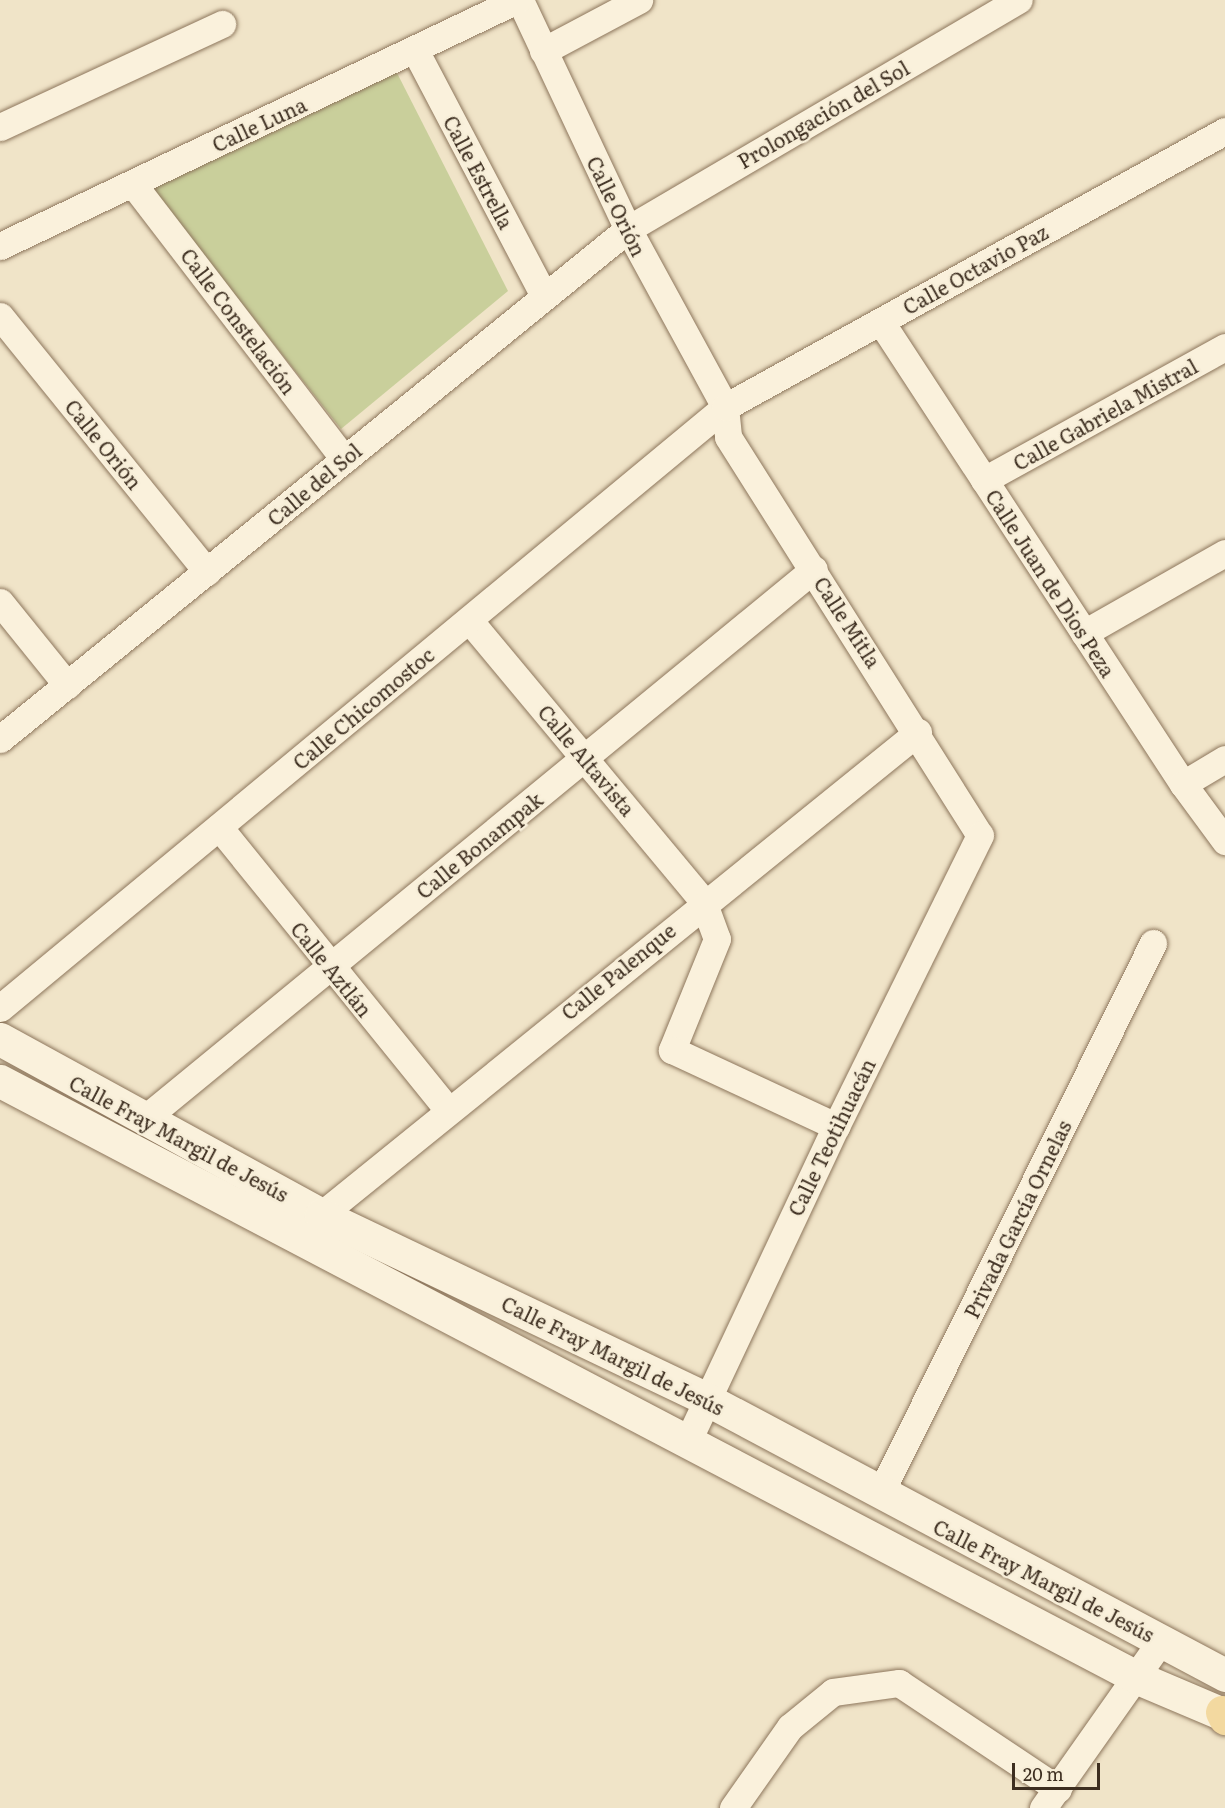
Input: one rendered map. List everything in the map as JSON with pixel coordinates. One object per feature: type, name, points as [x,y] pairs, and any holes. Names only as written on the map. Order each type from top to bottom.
[{"type":"street","name":"Calle Luna","points":[[0,246],[518,0]]},
{"type":"street","name":"Calle Orión","points":[[518,0],[628,229],[725,407]]},
{"type":"street","points":[[543,51],[639,0]]},
{"type":"street","name":"Prolongación del Sol","points":[[628,229],[1019,0]]},
{"type":"street","points":[[0,127],[222,24]]},
{"type":"street","name":"Calle Estrella","points":[[415,50],[543,294]]},
{"type":"street","name":"Calle Octavio Paz","points":[[725,407],[1225,131]]},
{"type":"street","name":"Calle Constelación","points":[[134,184],[344,459]]},
{"type":"street","name":"Calle del Sol","points":[[0,740],[543,294],[628,229]]},
{"type":"street","name":"Calle Orión","points":[[0,316],[207,572]]},
{"type":"street","name":"Calle Juan de Dios Peza","points":[[881,322],[1183,784],[1225,841]]},
{"type":"street","name":"Calle Gabriela Mistral","points":[[984,480],[1225,347]]},
{"type":"street","name":"Calle Mitla","points":[[725,407],[728,437],[918,732],[980,835]]},
{"type":"street","name":"Calle Chicomostoc","points":[[0,1008],[725,407]]},
{"type":"street","points":[[1084,633],[1225,553]]},
{"type":"street","name":"Calle Bonampak","points":[[143,1120],[814,569]]},
{"type":"street","points":[[0,602],[67,685]]},
{"type":"street","name":"Calle Altavista","points":[[469,620],[704,902]]},
{"type":"street","name":"Calle Palenque","points":[[321,1215],[704,902],[918,732]]},
{"type":"street","points":[[1183,784],[1225,759]]},
{"type":"street","name":"Calle Aztlán","points":[[219,827],[448,1110]]},
{"type":"street","name":"Calle Teotihuacán","points":[[688,1440],[836,1126],[980,835]]},
{"type":"street","points":[[704,902],[717,939],[672,1050],[836,1126]]},
{"type":"street","name":"Privada García Ornelas","points":[[880,1494],[1153,943]]},
{"type":"street","name":"Calle Fray Margil de Jesús","points":[[0,1040],[321,1215],[706,1399],[880,1494],[1225,1675]]},
{"type":"street","name":"Calle Fray Margil de Jesús","points":[[0,1081],[1138,1678],[1224,1713]]},
{"type":"street","points":[[733,1808],[790,1727],[833,1692],[899,1683],[1051,1798],[1138,1678],[1161,1641]]},
{"type":"green space","points":[[396,71],[508,291],[341,429],[149,186]]}]
